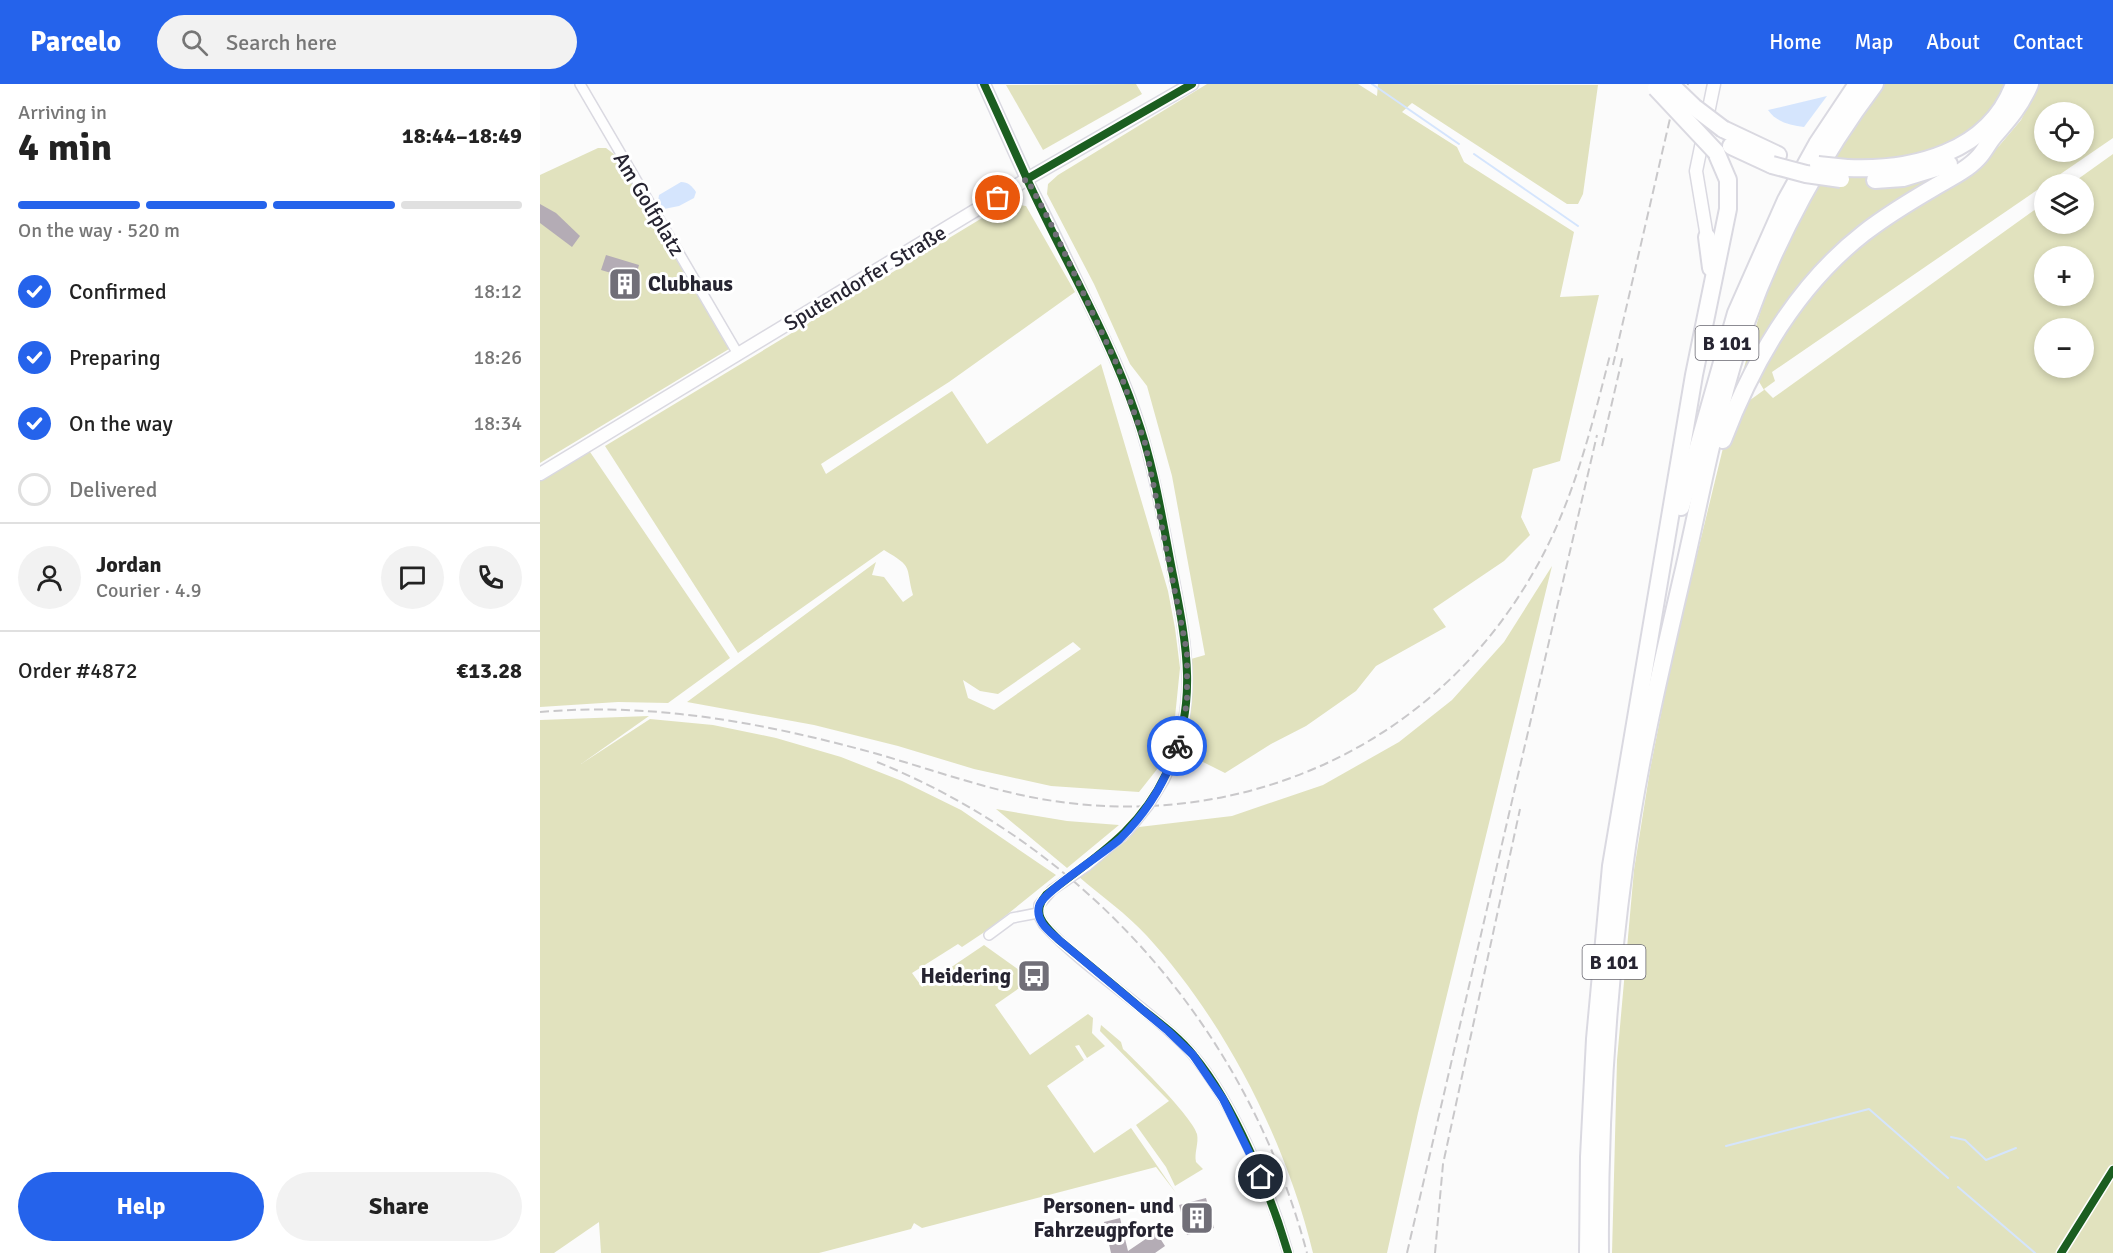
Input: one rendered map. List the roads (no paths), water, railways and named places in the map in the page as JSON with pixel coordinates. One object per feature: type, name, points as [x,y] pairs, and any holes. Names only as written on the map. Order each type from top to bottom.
[{"type":"highway","name":"B 101","points":[[1588,1253],[1589,1157],[1595,1039],[1611,866],[1653,625],[1685,491],[1736,313],[1786,200],[1817,144],[1857,84]]},
{"type":"highway","name":"B 101","points":[[1600,1253],[1601,1158],[1607,1040],[1624,867],[1659,675],[1720,412],[1748,318],[1784,234],[1830,150],[1875,84]]},
{"type":"highway","points":[[1660,85],[1691,123],[1719,140],[1806,174],[1844,174],[1904,165],[1943,154],[1965,144],[1983,130],[1999,112],[2014,84]]},
{"type":"highway","points":[[1700,500],[1737,403],[1754,366],[1776,329],[1807,289],[1829,264],[1863,234],[1897,209],[1978,158],[2023,101],[2030,84]]},
{"type":"highway","points":[[1653,625],[1665,539],[1729,198],[1719,140],[1694,107],[1660,85]]},
{"type":"highway","points":[[1844,174],[1876,180],[1926,172],[1949,164],[1993,137]]},
{"type":"highway","points":[[1707,237],[1711,261],[1711,287]]},
{"type":"main road","points":[[984,84],[1027,179]]},
{"type":"main road","name":"Sputendorfer Straße","points":[[540,474],[1027,179],[1192,84]]},
{"type":"main road","points":[[1707,237],[1696,171],[1714,84]]},
{"type":"street","name":"Am Golfplatz","points":[[580,84],[738,354]]},
{"type":"street","points":[[1027,179],[1050,222],[1125,382],[1140,426],[1154,481],[1184,630],[1189,677],[1182,729],[1164,780],[1148,806],[1128,831],[1087,866],[1052,890],[1041,901],[1038,913],[1044,925],[1053,934],[1168,1031],[1198,1060],[1223,1099],[1246,1144],[1266,1189],[1288,1253]]},
{"type":"street","points":[[989,935],[1012,918],[1038,913]]},
{"type":"water","points":[[1827,96],[1804,127],[1779,120],[1768,110]]},
{"type":"water","points":[[681,182],[693,188],[696,192],[694,198],[679,206],[664,209],[658,201],[659,195]]},
{"type":"waterway","points":[[1372,84],[1459,144]]},
{"type":"waterway","points":[[1474,154],[1578,226]]},
{"type":"waterway","points":[[1726,1146],[1869,1109],[1948,1178]]},
{"type":"waterway","points":[[1951,1137],[1965,1140],[1986,1160],[2016,1148]]},
{"type":"waterway","points":[[1958,1187],[2035,1253]]},
{"type":"railway","points":[[1613,365],[1678,84]]},
{"type":"railway","points":[[1677,124],[1688,84]]},
{"type":"railway","points":[[540,712],[625,710],[750,724],[833,742],[1021,795],[1097,806],[1172,804],[1245,792],[1314,769],[1379,735],[1438,691],[1489,637],[1533,573],[1559,521],[1588,439],[1610,355]]},
{"type":"railway","points":[[1602,446],[1623,355]]},
{"type":"railway","points":[[1407,1253],[1597,435]]},
{"type":"railway","points":[[877,762],[954,799],[1026,844],[1091,897],[1150,956],[1201,1023],[1245,1095],[1280,1172],[1307,1253]]},
{"type":"railway","points":[[1435,1253],[1443,1164],[1520,809]]},
{"type":"place","name":"Clubhaus","points":[[625,284]]},
{"type":"place","name":"Heidering","points":[[1034,976]]},
{"type":"place","name":"Personen- und Fahrzeugpforte","points":[[1197,1218]]}]
